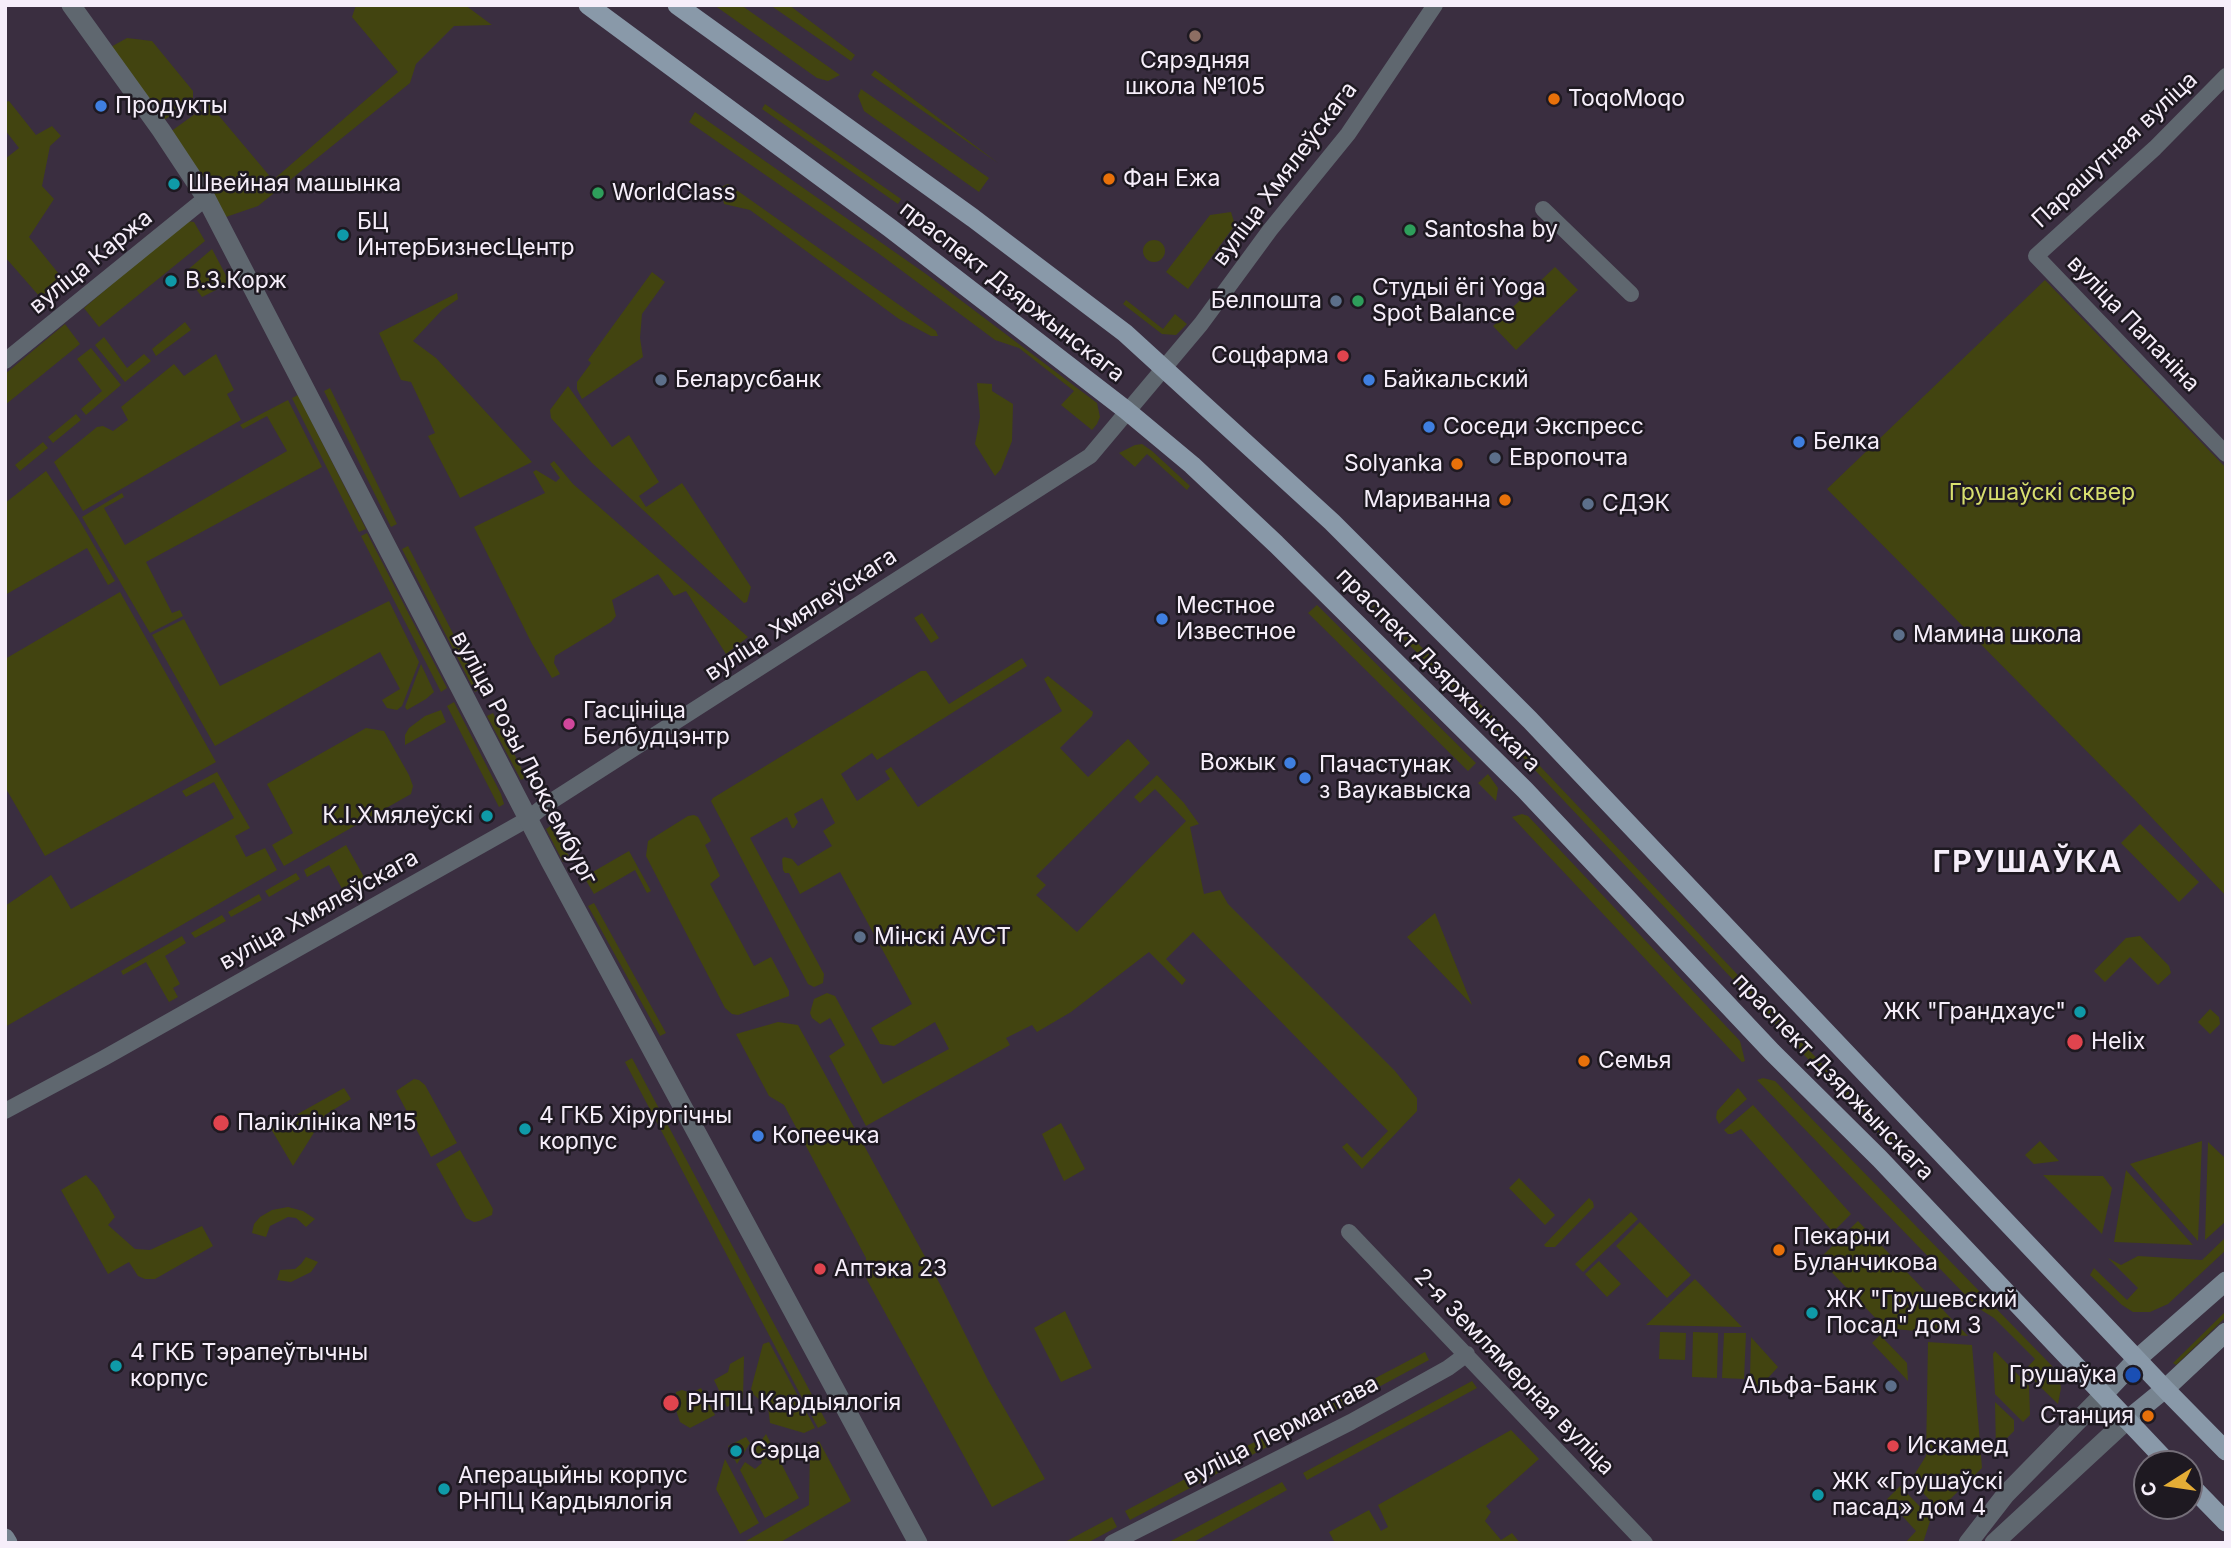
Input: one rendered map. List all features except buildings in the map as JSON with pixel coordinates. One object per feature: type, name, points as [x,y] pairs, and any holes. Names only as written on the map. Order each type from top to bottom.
[{"type":"main road","name":"праспект Дзяржынскага","points":[[588,5],[890,228],[1192,465],[1501,765],[1772,1052],[1880,1159],[2156,1450]]},
{"type":"main road","name":"праспект Дзяржынскага","points":[[677,5],[973,218],[1125,333],[1332,522],[1474,663],[2226,1451]]},
{"type":"main road","points":[[2104,1394],[2137,1359],[2226,1280]]},
{"type":"main road","points":[[2127,1420],[2226,1332]]},
{"type":"main road","points":[[2203,1499],[2226,1522]]},
{"type":"street","name":"вуліца Розы Люксембург","points":[[72,5],[206,198],[528,819],[918,1543]]},
{"type":"street","name":"вуліца Хмялеўскага","points":[[5,1111],[528,819],[544,806],[1090,456],[1163,370],[1292,202],[1348,134],[1435,5]]},
{"type":"street","name":"Парашутная вуліца","points":[[2036,256],[2155,148],[2226,76]]},
{"type":"street","name":"вуліца Каржа","points":[[5,362],[206,198]]},
{"type":"street","points":[[1543,209],[1631,294]]},
{"type":"street","name":"вуліца Папаніна","points":[[2036,256],[2226,454]]},
{"type":"street","name":"2-я Землямерная вуліца","points":[[1349,1232],[1645,1543]]},
{"type":"street","name":"вуліца Лермантава","points":[[1112,1543],[1351,1422],[1448,1368],[1467,1354]]},
{"type":"street","points":[[1968,1543],[2006,1494],[2104,1394]]},
{"type":"street","points":[[1994,1543],[2127,1420]]},
{"type":"green space","points":[[356,5],[465,5],[492,25],[454,26],[416,64],[410,83],[258,206],[223,218],[170,132],[209,104],[273,180],[398,72],[352,17]]},
{"type":"green space","points":[[714,5],[741,5],[840,75],[828,81],[817,78]]},
{"type":"green space","points":[[770,5],[789,5],[855,55],[851,61]]},
{"type":"green space","points":[[127,38],[152,41],[193,91],[193,99],[163,121],[109,48]]},
{"type":"green space","points":[[875,70],[998,163],[871,75]]},
{"type":"green space","points":[[861,89],[989,178],[979,192],[864,111],[858,96]]},
{"type":"green space","points":[[9,101],[36,135],[52,126],[61,136],[50,146],[42,186],[54,199],[29,237],[63,279],[40,297],[5,257],[5,159],[19,148],[5,130],[5,102]]},
{"type":"green space","points":[[765,104],[901,199],[898,204],[762,109]]},
{"type":"green space","points":[[695,112],[926,274],[1097,403],[1100,417],[1097,424],[1092,430],[1061,405],[1074,391],[1019,348],[995,340],[878,253],[689,122]]},
{"type":"green space","points":[[728,184],[936,331],[938,336],[931,336],[899,319],[750,210],[724,204],[721,187]]},
{"type":"green space","points":[[1231,212],[1235,225],[1188,289],[1166,272],[1210,215]]},
{"type":"green space","points":[[186,221],[194,222],[205,241],[99,327],[84,308]]},
{"type":"green space","points":[[1154,240],[1162,243],[1165,251],[1162,259],[1154,262],[1146,259],[1143,251],[1146,243]]},
{"type":"green space","points":[[212,249],[230,283],[202,297],[184,273]]},
{"type":"green space","points":[[1555,267],[1578,290],[1516,350],[1493,326]]},
{"type":"green space","points":[[652,272],[665,282],[642,314],[640,338],[643,357],[582,399],[577,382],[591,363],[588,360]]},
{"type":"green space","name":"Грушаўскі сквер","points":[[2045,280],[2226,468],[2226,896],[2136,801],[1827,489]]},
{"type":"green space","points":[[457,293],[458,299],[442,310],[413,341],[436,358],[532,462],[460,498],[428,436],[435,433],[411,382],[401,380],[379,333]]},
{"type":"green space","points":[[1126,300],[1163,329],[1175,314],[1187,324],[1176,335],[1162,334],[1123,304]]},
{"type":"green space","points":[[185,322],[191,330],[156,356],[152,349]]},
{"type":"green space","points":[[65,324],[80,344],[5,405],[5,374]]},
{"type":"green space","points":[[104,337],[127,368],[144,354],[151,361],[125,382],[95,345]]},
{"type":"green space","points":[[91,348],[121,385],[86,415],[81,409],[102,391],[77,359]]},
{"type":"green space","points":[[216,354],[234,390],[227,394],[241,420],[83,511],[54,462],[97,427],[103,426],[113,431],[128,420],[121,407],[174,364],[184,376]]},
{"type":"green space","points":[[977,383],[992,384],[992,391],[1013,404],[1012,441],[1001,469],[995,476],[975,444],[980,417]]},
{"type":"green space","points":[[568,386],[612,447],[629,435],[659,482],[639,496],[646,507],[682,483],[751,587],[747,602],[744,603],[592,463],[551,418],[550,410]]},
{"type":"green space","points":[[330,388],[397,524],[391,527],[324,391]]},
{"type":"green space","points":[[298,395],[366,529],[359,532],[292,398]]},
{"type":"green space","points":[[288,400],[322,467],[146,562],[172,613],[180,610],[183,616],[150,633],[82,517],[122,493],[124,497],[104,508],[125,545],[287,451],[267,416],[243,429],[240,425]]},
{"type":"green space","points":[[76,414],[81,420],[53,443],[48,437]]},
{"type":"green space","points":[[43,442],[48,448],[20,471],[15,465]]},
{"type":"green space","points":[[1142,444],[1190,486],[1187,490],[1147,454],[1135,467],[1119,453]]},
{"type":"green space","points":[[554,461],[573,484],[748,637],[726,654],[686,591],[674,596],[658,574],[612,600],[616,616],[611,622],[555,656],[554,663],[560,674],[552,678],[532,644],[474,527],[545,493],[533,472],[536,470],[556,482],[560,478],[550,464]]},
{"type":"green space","points":[[46,471],[78,518],[115,581],[108,585],[87,548],[5,595],[5,503]]},
{"type":"green space","points":[[367,533],[447,688],[441,692],[361,536]]},
{"type":"green space","points":[[408,546],[481,688],[475,692],[402,549]]},
{"type":"green space","points":[[120,592],[216,762],[45,856],[5,787],[5,659]]},
{"type":"green space","points":[[389,601],[419,662],[402,706],[397,710],[387,708],[382,700],[400,689],[380,652],[215,746],[152,635],[184,619],[220,686]]},
{"type":"green space","points":[[1376,603],[1507,730],[1502,735],[1371,608]]},
{"type":"green space","points":[[1317,605],[1476,763],[1468,771],[1308,613]]},
{"type":"green space","points":[[922,613],[939,638],[931,643],[914,618]]},
{"type":"green space","points":[[1022,658],[1027,666],[877,760],[872,753],[841,774],[857,801],[890,779],[885,771],[891,767],[918,807],[1062,711],[1044,679],[1048,676],[1093,712],[1060,748],[1088,777],[1128,739],[1150,763],[1036,876],[1046,885],[1036,895],[1077,932],[1186,821],[1155,789],[1140,803],[1134,797],[1157,775],[1184,803],[1199,824],[1190,827],[1204,894],[1220,890],[1228,904],[1395,1071],[1417,1098],[1417,1111],[1362,1169],[1342,1147],[1347,1143],[1362,1158],[1388,1131],[1193,932],[1166,959],[1186,980],[1182,985],[1149,952],[1071,1012],[1037,1032],[1032,1025],[1006,1038],[1010,1045],[866,1126],[829,1056],[845,1045],[830,1018],[820,1024],[812,1018],[810,1013],[814,999],[827,993],[835,996],[883,1084],[949,1049],[935,1022],[894,1046],[880,1044],[871,1028],[912,1004],[840,872],[800,894],[789,873],[783,870],[784,857],[792,859],[798,866],[832,846],[823,831],[835,823],[822,798],[794,814],[798,822],[794,828],[787,817],[750,838],[824,974],[823,983],[814,987],[808,984],[711,801],[921,671],[926,671],[949,704]]},
{"type":"green space","points":[[421,664],[434,692],[407,710],[405,707]]},
{"type":"green space","points":[[454,702],[501,794],[504,804],[499,807],[447,706]]},
{"type":"green space","points":[[441,710],[446,722],[405,745],[405,735],[409,728],[425,716]]},
{"type":"green space","points":[[493,713],[526,777],[521,780],[487,716]]},
{"type":"green space","points":[[366,728],[384,731],[409,775],[413,786],[411,794],[284,866],[272,845],[293,833],[267,784]]},
{"type":"green space","points":[[1520,745],[1898,1144],[1893,1149],[1515,749]]},
{"type":"green space","points":[[217,772],[250,828],[235,836],[246,857],[265,848],[277,870],[5,1027],[5,906],[51,875],[71,909],[234,818],[214,782],[186,797],[182,791]]},
{"type":"green space","points":[[1488,774],[1498,788],[1496,801],[1478,783]]},
{"type":"green space","points":[[1522,814],[1528,816],[1740,1041],[1745,1061],[1742,1062],[1512,817]]},
{"type":"green space","points":[[694,815],[698,817],[711,841],[705,845],[720,876],[710,884],[754,966],[771,957],[789,991],[789,996],[738,1015],[725,1008],[646,856],[648,841]]},
{"type":"green space","points":[[2140,824],[2199,882],[2179,902],[2121,843]]},
{"type":"green space","points":[[552,825],[570,858],[563,862],[546,829]]},
{"type":"green space","points":[[346,845],[368,884],[346,896],[329,865],[307,877],[304,870]]},
{"type":"green space","points":[[629,851],[651,891],[647,893],[635,870],[594,894],[584,877]]},
{"type":"green space","points":[[296,873],[300,879],[269,897],[265,891]]},
{"type":"green space","points":[[259,894],[262,900],[231,917],[228,912]]},
{"type":"green space","points":[[594,903],[666,1033],[660,1036],[588,906]]},
{"type":"green space","points":[[1435,913],[1472,1005],[1407,937]]},
{"type":"green space","points":[[222,915],[226,921],[195,938],[191,933]]},
{"type":"green space","points":[[182,936],[186,943],[165,956],[180,984],[173,988],[178,997],[169,1002],[146,962],[123,975],[121,971]]},
{"type":"green space","points":[[2140,936],[2169,966],[2171,973],[2158,985],[2130,957],[2105,982],[2094,971],[2126,938]]},
{"type":"green space","points":[[2210,1009],[2219,1017],[2220,1024],[2210,1034],[2198,1022]]},
{"type":"green space","points":[[778,1022],[798,1025],[941,1286],[988,1380],[1045,1479],[992,1507],[866,1278],[866,1258],[784,1105],[769,1096],[736,1034]]},
{"type":"green space","points":[[632,1058],[827,1423],[818,1428],[625,1062]]},
{"type":"green space","points":[[1763,1078],[1775,1081],[2052,1366],[2059,1376],[2061,1388],[2058,1404],[2024,1371],[2035,1359],[1994,1318],[1978,1308],[1757,1080]]},
{"type":"green space","points":[[414,1079],[425,1085],[457,1143],[431,1157],[396,1091]]},
{"type":"green space","points":[[344,1088],[351,1099],[325,1115],[293,1166],[271,1129]]},
{"type":"green space","points":[[1738,1088],[1747,1099],[1719,1124],[1717,1111]]},
{"type":"green space","points":[[1753,1105],[1851,1214],[1833,1232],[1741,1129],[1732,1134],[1724,1130]]},
{"type":"green space","points":[[1061,1123],[1085,1169],[1064,1181],[1042,1134]]},
{"type":"green space","points":[[2040,1141],[2059,1161],[2034,1164],[2025,1155]]},
{"type":"green space","points":[[2202,1141],[2198,1241],[2130,1164]]},
{"type":"green space","points":[[2208,1142],[2226,1159],[2226,1221],[2205,1240]]},
{"type":"green space","points":[[460,1150],[493,1209],[492,1215],[479,1221],[466,1218],[436,1164]]},
{"type":"green space","points":[[2126,1170],[2193,1245],[2114,1242]]},
{"type":"green space","points":[[86,1175],[97,1187],[115,1217],[108,1225],[135,1249],[150,1250],[202,1226],[213,1246],[155,1279],[138,1276],[129,1262],[108,1274],[61,1190]]},
{"type":"green space","points":[[2043,1175],[2103,1176],[2112,1188],[2102,1234]]},
{"type":"green space","points":[[1519,1178],[1555,1215],[1545,1225],[1509,1188]]},
{"type":"green space","points":[[1589,1198],[1594,1207],[1555,1247],[1546,1247],[1544,1245]]},
{"type":"green space","points":[[288,1207],[303,1211],[315,1219],[306,1227],[296,1218],[288,1217],[270,1226],[266,1237],[252,1233],[254,1224],[260,1217],[272,1210]]},
{"type":"green space","points":[[1631,1212],[1638,1219],[1583,1272],[1575,1264]]},
{"type":"green space","points":[[1858,1221],[1968,1336],[1885,1328],[1819,1259]]},
{"type":"green space","points":[[1640,1222],[1691,1275],[1667,1298],[1616,1246]]},
{"type":"green space","points":[[2226,1237],[2226,1250],[2168,1304],[2150,1312],[2133,1312],[2090,1275],[2094,1268],[2127,1300],[2138,1288],[2108,1258],[2121,1265],[2138,1256],[2202,1260]]},
{"type":"green space","points":[[306,1257],[318,1262],[311,1272],[291,1282],[277,1280],[280,1270],[295,1269]]},
{"type":"green space","points":[[1599,1261],[1621,1284],[1607,1297],[1585,1274]]},
{"type":"green space","points":[[1695,1279],[1742,1327],[1646,1325]]},
{"type":"green space","points":[[1065,1311],[1092,1368],[1061,1382],[1034,1328]]},
{"type":"green space","points":[[2226,1311],[2226,1317],[2176,1365],[2173,1363]]},
{"type":"green space","points":[[1660,1332],[1686,1333],[1685,1360],[1659,1359]]},
{"type":"green space","points":[[1693,1332],[1718,1333],[1717,1378],[1692,1377]]},
{"type":"green space","points":[[1724,1333],[1746,1333],[1744,1379],[1722,1378]]},
{"type":"green space","points":[[1880,1335],[1907,1363],[1908,1381],[1872,1343]]},
{"type":"green space","points":[[1751,1337],[1778,1367],[1759,1388],[1750,1378]]},
{"type":"green space","points":[[769,1342],[815,1428],[804,1433],[770,1423],[768,1407],[754,1395],[751,1389],[763,1344]]},
{"type":"green space","points":[[1928,1342],[1972,1345],[1982,1468],[1939,1510],[1911,1480],[1926,1456]]},
{"type":"green space","points":[[1995,1351],[2029,1386],[2030,1415],[2023,1422],[1995,1394]]},
{"type":"green space","points":[[1425,1352],[1429,1360],[1293,1433],[1288,1424]]},
{"type":"green space","points":[[744,1356],[743,1399],[727,1407],[714,1380],[728,1372],[730,1364]]},
{"type":"green space","points":[[1472,1381],[1477,1388],[1307,1480],[1303,1473]]},
{"type":"green space","points":[[701,1388],[715,1415],[690,1428],[680,1422],[675,1407],[676,1392],[682,1390],[691,1393]]},
{"type":"green space","points":[[1995,1402],[2014,1420],[2014,1431],[1996,1449]]},
{"type":"green space","points":[[1511,1430],[1539,1459],[1486,1506],[1491,1512],[1485,1521],[1501,1540],[1512,1533],[1520,1543],[1335,1543],[1329,1532],[1369,1510],[1381,1531],[1388,1527],[1378,1505]]},
{"type":"green space","points":[[766,1434],[799,1498],[765,1518],[740,1470],[745,1462],[755,1469],[762,1463],[759,1455],[752,1453]]},
{"type":"green space","points":[[746,1437],[750,1443],[737,1464],[728,1446]]},
{"type":"green space","points":[[1262,1438],[1267,1447],[1130,1520],[1125,1511]]},
{"type":"green space","points":[[819,1441],[851,1501],[779,1543],[747,1543],[746,1541],[809,1505],[810,1447]]},
{"type":"green space","points":[[725,1459],[759,1523],[740,1534],[716,1489]]},
{"type":"green space","points":[[1282,1482],[1287,1490],[1192,1543],[1167,1543]]},
{"type":"green space","points":[[1900,1486],[1931,1518],[1923,1543],[1905,1543],[1916,1531],[1887,1499]]},
{"type":"green space","points":[[1112,1517],[1117,1527],[1087,1543],[1063,1543]]},
{"type":"place","name":"Сярэдняя школа №105","points":[[1195,36]]},
{"type":"place","name":"ToqoMoqo","points":[[1554,99]]},
{"type":"place","name":"Продукты","points":[[101,106]]},
{"type":"place","name":"Фан Ежа","points":[[1109,179]]},
{"type":"place","name":"Швейная машынка","points":[[174,184]]},
{"type":"place","name":"WorldClass","points":[[598,193]]},
{"type":"place","name":"Santosha by","points":[[1410,230]]},
{"type":"place","name":"БЦ ИнтерБизнесЦентр","points":[[343,235]]},
{"type":"place","name":"В.З.Корж","points":[[171,281]]},
{"type":"place","name":"Белпошта","points":[[1336,301]]},
{"type":"place","name":"Студыі ёгі Yoga Spot Balance","points":[[1358,301]]},
{"type":"place","name":"Соцфарма","points":[[1343,356]]},
{"type":"place","name":"Беларусбанк","points":[[661,380]]},
{"type":"place","name":"Байкальский","points":[[1369,380]]},
{"type":"place","name":"Соседи Экспресс","points":[[1429,427]]},
{"type":"place","name":"Белка","points":[[1799,442]]},
{"type":"place","name":"Европочта","points":[[1495,458]]},
{"type":"place","name":"Solyanka","points":[[1457,464]]},
{"type":"place","name":"Мариванна","points":[[1505,500]]},
{"type":"place","name":"СДЭК","points":[[1588,504]]},
{"type":"place","name":"Местное Известное","points":[[1162,619]]},
{"type":"place","name":"Мамина школа","points":[[1899,635]]},
{"type":"place","name":"Гасцініца Белбудцэнтр","points":[[569,724]]},
{"type":"place","name":"Вожык","points":[[1290,763]]},
{"type":"place","name":"Пачастунак з Ваукавыска","points":[[1305,778]]},
{"type":"place","name":"К.І.Хмялеўскі","points":[[487,816]]},
{"type":"place","name":"Мінскі АУСТ","points":[[860,937]]},
{"type":"place","name":"ЖК \"Грандхаус\"","points":[[2080,1012]]},
{"type":"place","name":"Helix","points":[[2075,1042]]},
{"type":"place","name":"Семья","points":[[1584,1061]]},
{"type":"place","name":"Паліклініка №15","points":[[221,1123]]},
{"type":"place","name":"4 ГКБ Хірургічны корпус","points":[[525,1129]]},
{"type":"place","name":"Копеечка","points":[[758,1136]]},
{"type":"place","name":"Пекарни Буланчикова","points":[[1779,1250]]},
{"type":"place","name":"Аптэка 23","points":[[820,1269]]},
{"type":"place","name":"ЖК \"Грушевский Посад\" дом 3","points":[[1812,1313]]},
{"type":"place","name":"4 ГКБ Тэрапеўтычны корпус","points":[[116,1366]]},
{"type":"place","name":"Грушаўка","points":[[2133,1375]]},
{"type":"place","name":"Альфа-Банк","points":[[1891,1386]]},
{"type":"place","name":"РНПЦ Кардыялогія","points":[[671,1403]]},
{"type":"place","name":"Станция","points":[[2148,1416]]},
{"type":"place","name":"Искамед","points":[[1893,1446]]},
{"type":"place","name":"Сэрца","points":[[736,1451]]},
{"type":"place","name":"Аперацыйны корпус РНПЦ Кардыялогія","points":[[444,1489]]},
{"type":"place","name":"ЖК «Грушаўскі пасад» дом 4","points":[[1818,1495]]},
{"type":"district","name":"ГРУШАЎКА","points":[[2028,863]]}]
